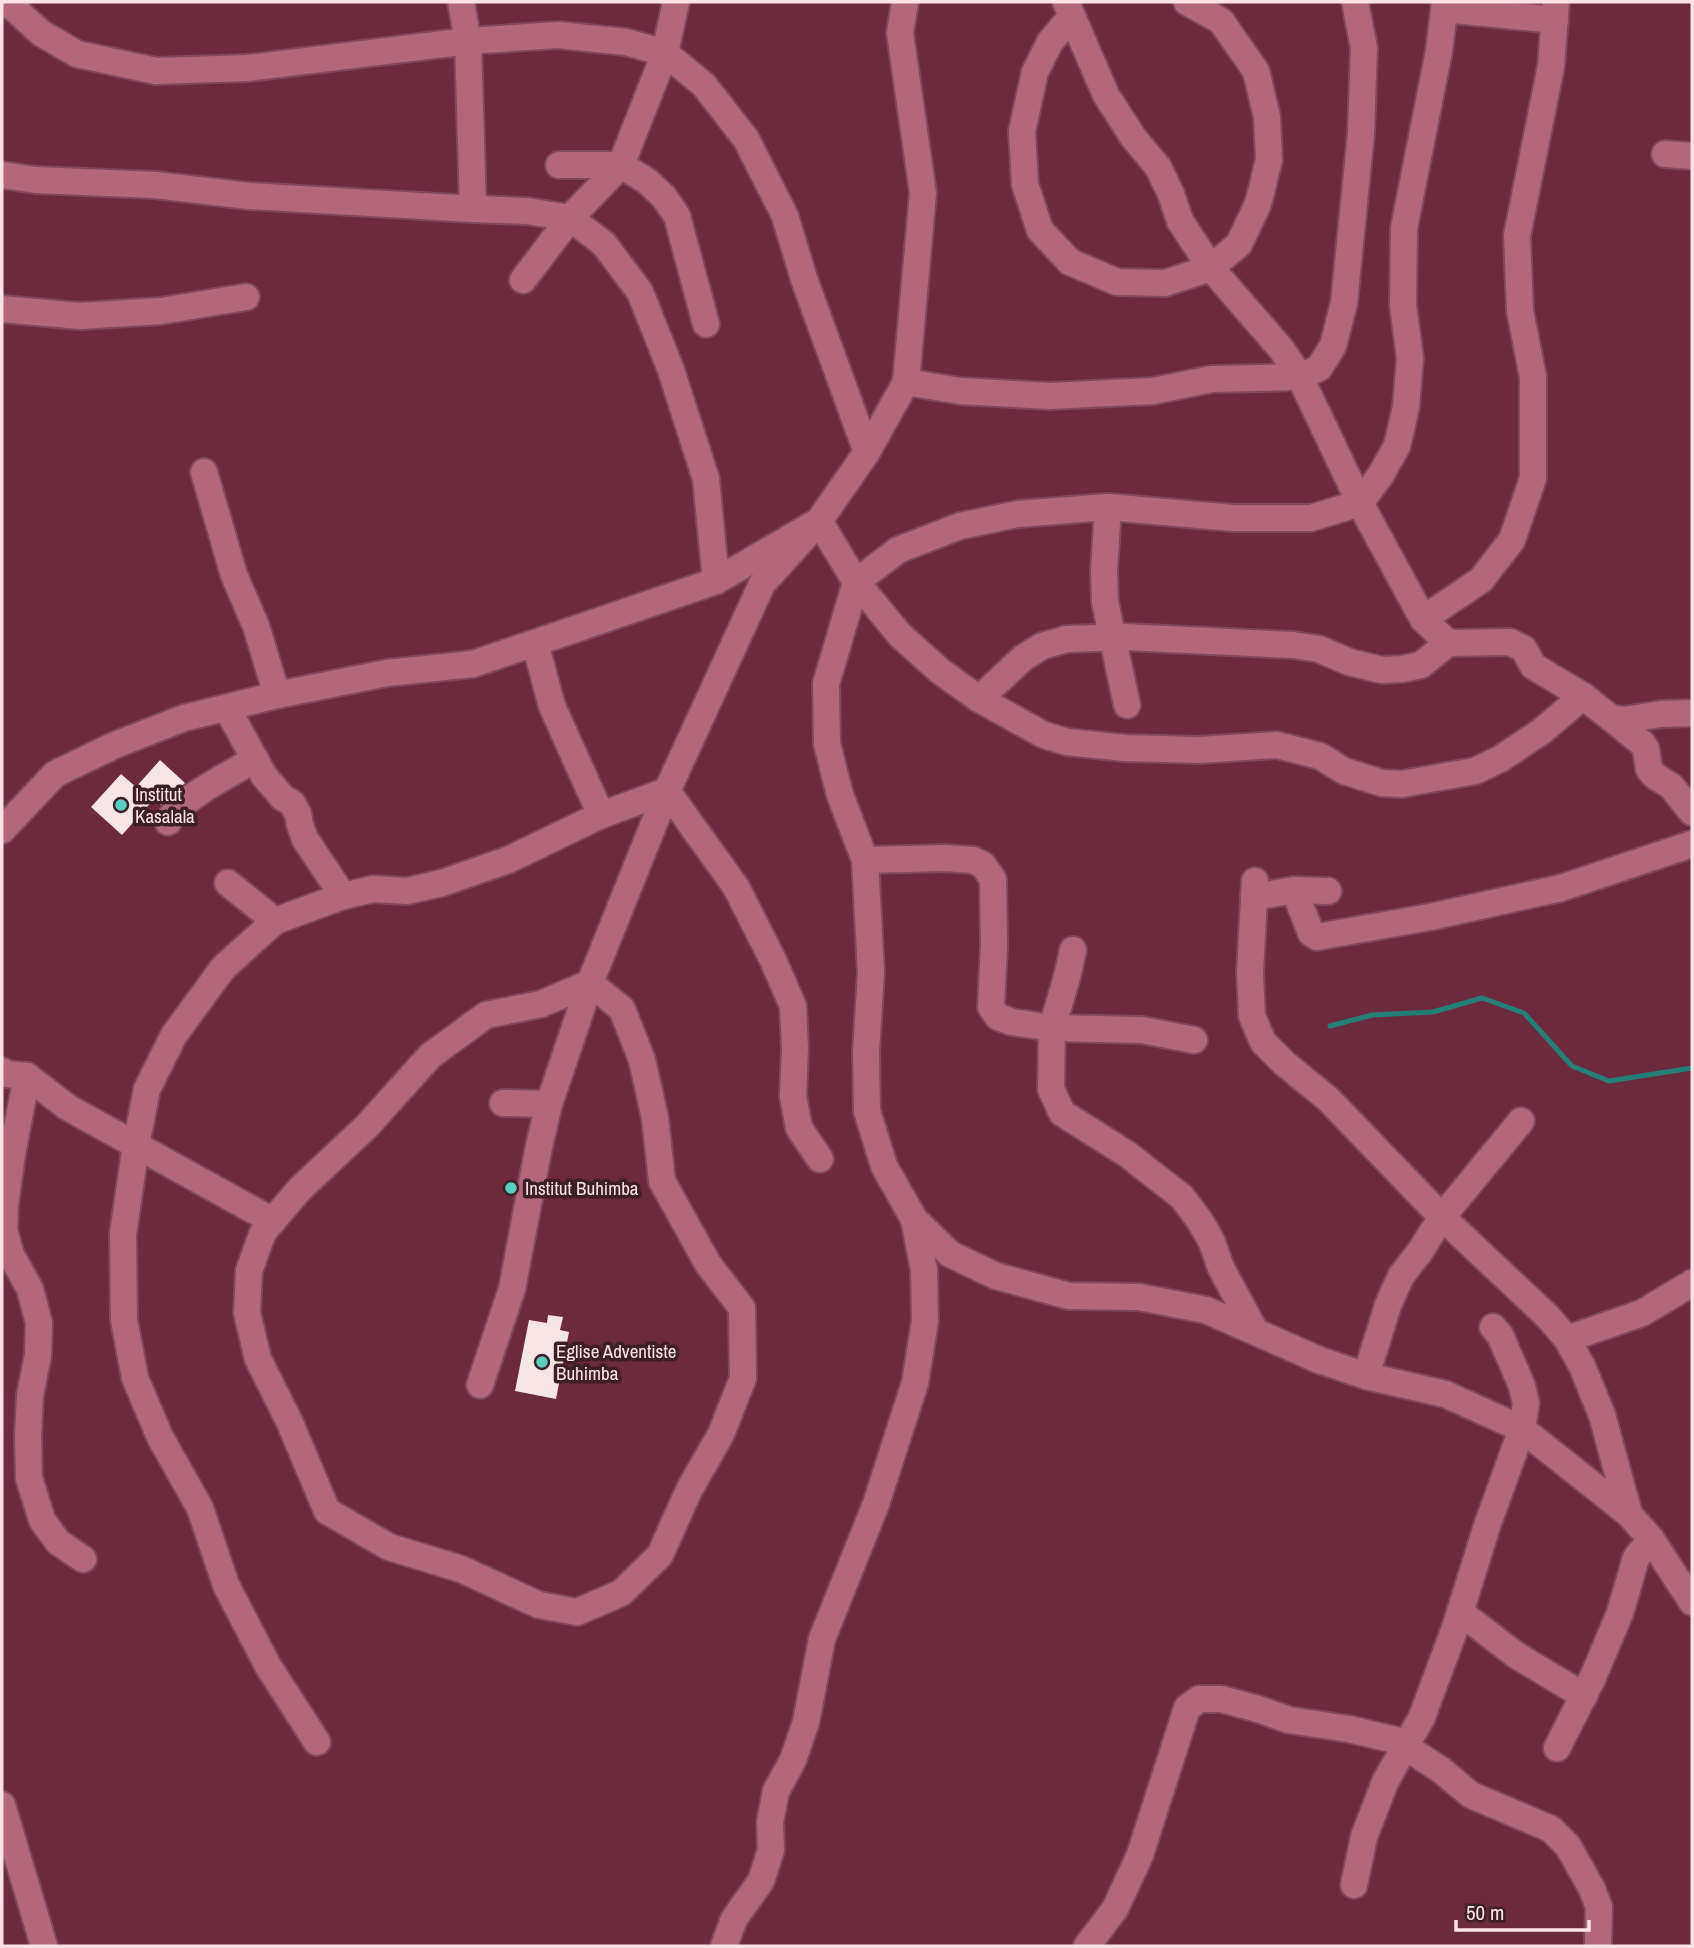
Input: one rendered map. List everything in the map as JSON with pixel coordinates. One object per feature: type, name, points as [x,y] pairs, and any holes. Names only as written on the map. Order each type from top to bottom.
[{"type":"street","points":[[7,2],[41,33],[78,54],[156,71],[248,68],[468,41],[558,35],[626,42],[666,53],[704,85],[746,139],[780,205],[867,452]]},
{"type":"street","points":[[461,2],[468,41],[473,209]]},
{"type":"street","points":[[523,280],[570,218],[621,165],[666,53],[676,2]]},
{"type":"street","points":[[480,1385],[512,1289],[549,1104],[590,983],[667,791],[762,584],[819,521],[867,452],[906,382],[923,193],[900,33],[905,2]]},
{"type":"street","points":[[1069,9],[1035,72],[1022,131],[1025,184],[1040,230],[1070,262],[1117,282],[1165,283],[1211,268],[1239,244],[1258,204],[1269,160],[1267,117],[1256,71],[1221,21],[1187,2]]},
{"type":"street","points":[[906,382],[960,391],[1049,396],[1153,391],[1212,379],[1300,377],[1319,368],[1333,346],[1344,303],[1361,133],[1364,48],[1354,2]]},
{"type":"street","points":[[1423,619],[1481,580],[1489,570],[1512,540],[1533,478],[1533,377],[1520,311],[1517,236],[1551,66],[1555,11],[1444,5],[1439,51],[1404,228],[1403,305],[1410,358],[1406,407],[1398,446],[1360,503],[1311,519],[1233,518],[1108,507],[1018,514],[960,526],[898,550],[856,582],[826,684],[827,744],[840,795],[865,860],[871,972],[866,1052],[867,1111],[884,1166],[914,1219],[950,1254],[996,1276],[1069,1296],[1139,1297],[1206,1310],[1318,1360],[1366,1376],[1445,1394],[1522,1429],[1629,1514],[1651,1539],[1692,1602]]},
{"type":"street","points":[[1069,9],[1106,95],[1133,137],[1158,167],[1180,221],[1211,268],[1282,350],[1300,377],[1360,503],[1423,619],[1448,643]]},
{"type":"street","points":[[1665,154],[1692,156]]},
{"type":"street","points":[[559,165],[621,165],[647,181],[664,197],[677,216],[706,324]]},
{"type":"street","points":[[2,175],[36,180],[155,185],[248,196],[527,211],[570,218],[604,244],[640,292],[671,370],[706,479],[716,581]]},
{"type":"street","points":[[2,309],[80,316],[161,311],[246,297]]},
{"type":"street","points":[[204,472],[234,575],[256,626],[277,695]]},
{"type":"street","points":[[1108,507],[1105,602],[1127,705]]},
{"type":"street","points":[[2,830],[55,774],[114,745],[184,718],[277,695],[387,673],[473,664],[716,581],[819,521]]},
{"type":"street","points":[[819,521],[856,582],[900,635],[940,671],[979,699],[1044,736],[1068,742],[1125,748],[1199,750],[1277,745],[1320,756],[1344,771],[1382,783],[1402,784],[1475,771],[1542,731],[1583,696]]},
{"type":"street","points":[[979,699],[1023,658],[1041,646],[1067,639],[1113,637],[1293,645],[1319,649],[1349,662],[1382,670],[1421,665],[1448,643],[1510,642],[1524,649],[1533,666],[1583,696],[1643,744],[1649,769],[1671,786],[1692,812]]},
{"type":"street","points":[[535,643],[552,706],[601,815]]},
{"type":"street","points":[[227,708],[264,776],[283,798],[292,803],[305,839],[343,896]]},
{"type":"street","points":[[1611,718],[1624,720],[1692,713]]},
{"type":"street","points":[[168,822],[182,804],[255,759]]},
{"type":"street","points":[[317,1742],[268,1667],[226,1586],[200,1508],[160,1437],[135,1378],[124,1320],[122,1234],[147,1089],[174,1035],[223,968],[275,921],[343,896],[373,890],[407,891],[442,883],[508,860],[601,815],[667,791]]},
{"type":"street","points":[[667,791],[736,887],[774,960],[793,1006],[793,1096],[799,1128],[820,1159]]},
{"type":"street","points":[[1294,890],[1311,933],[1317,937],[1430,917],[1561,888],[1692,844]]},
{"type":"street","points":[[865,860],[945,858],[973,860],[984,864],[993,879],[995,900],[991,1007],[998,1017],[1052,1028],[1142,1030],[1194,1040]]},
{"type":"street","points":[[229,883],[275,921]]},
{"type":"street","points":[[1328,891],[1255,889],[1250,972],[1252,1016],[1263,1042],[1328,1099],[1442,1217],[1548,1317],[1567,1339],[1582,1366],[1602,1415],[1629,1514]]},
{"type":"street","points":[[1073,950],[1052,1028],[1051,1089],[1062,1113],[1127,1154],[1182,1197],[1212,1242],[1221,1268],[1255,1331]]},
{"type":"street","points":[[590,983],[622,1009],[642,1060],[654,1118],[662,1181],[708,1264],[742,1308],[743,1378],[721,1434],[689,1490],[660,1555],[621,1593],[577,1612],[539,1605],[461,1569],[389,1547],[327,1511],[290,1423],[258,1359],[247,1313],[249,1271],[263,1232],[300,1189],[367,1126],[430,1056],[486,1016],[541,1004],[590,983]]},
{"type":"street","points":[[14,1074],[67,1107],[272,1221]]},
{"type":"street","points":[[14,1074],[12,1154],[4,1230],[10,1255],[30,1289],[39,1323],[38,1355],[30,1395],[29,1478],[41,1520],[58,1542],[83,1559]]},
{"type":"street","points":[[503,1104],[549,1104]]},
{"type":"street","points":[[1366,1376],[1388,1305],[1401,1276],[1442,1217],[1521,1121]]},
{"type":"street","points":[[724,1946],[734,1919],[761,1881],[771,1850],[770,1822],[776,1791],[793,1760],[806,1721],[822,1639],[876,1504],[915,1383],[925,1321],[924,1270],[914,1219]]},
{"type":"street","points":[[1567,1339],[1642,1313],[1692,1283]]},
{"type":"street","points":[[1354,1885],[1364,1837],[1385,1782],[1422,1717],[1522,1429],[1526,1403],[1522,1386],[1500,1335],[1493,1327]]},
{"type":"street","points":[[1557,1748],[1584,1696],[1620,1613],[1636,1558],[1651,1539]]},
{"type":"street","points":[[1460,1612],[1516,1655],[1584,1696]]},
{"type":"street","points":[[1087,1946],[1115,1909],[1130,1880],[1187,1709],[1199,1699],[1221,1699],[1289,1720],[1395,1740],[1440,1770],[1471,1796],[1550,1829],[1568,1846],[1592,1889],[1599,1907],[1598,1946]]},
{"type":"street","points":[[2,1805],[44,1946]]},
{"type":"building","points":[[160,760],[185,783],[161,805],[154,799],[122,835],[91,807],[121,774],[136,787]]},
{"type":"building","name":"Eglise Adventiste Buhimba","points":[[548,1315],[563,1317],[560,1330],[569,1332],[556,1399],[515,1391],[529,1320],[547,1323]]},
{"type":"waterway","points":[[1330,1026],[1372,1015],[1433,1012],[1482,998],[1524,1013],[1572,1066],[1609,1081],[1692,1068]]},
{"type":"place","name":"Institut Kasalala","points":[[121,805]]},
{"type":"place","name":"Institut Buhimba","points":[[511,1188]]},
{"type":"place","name":"Eglise Adventiste Buhimba","points":[[542,1362]]}]
